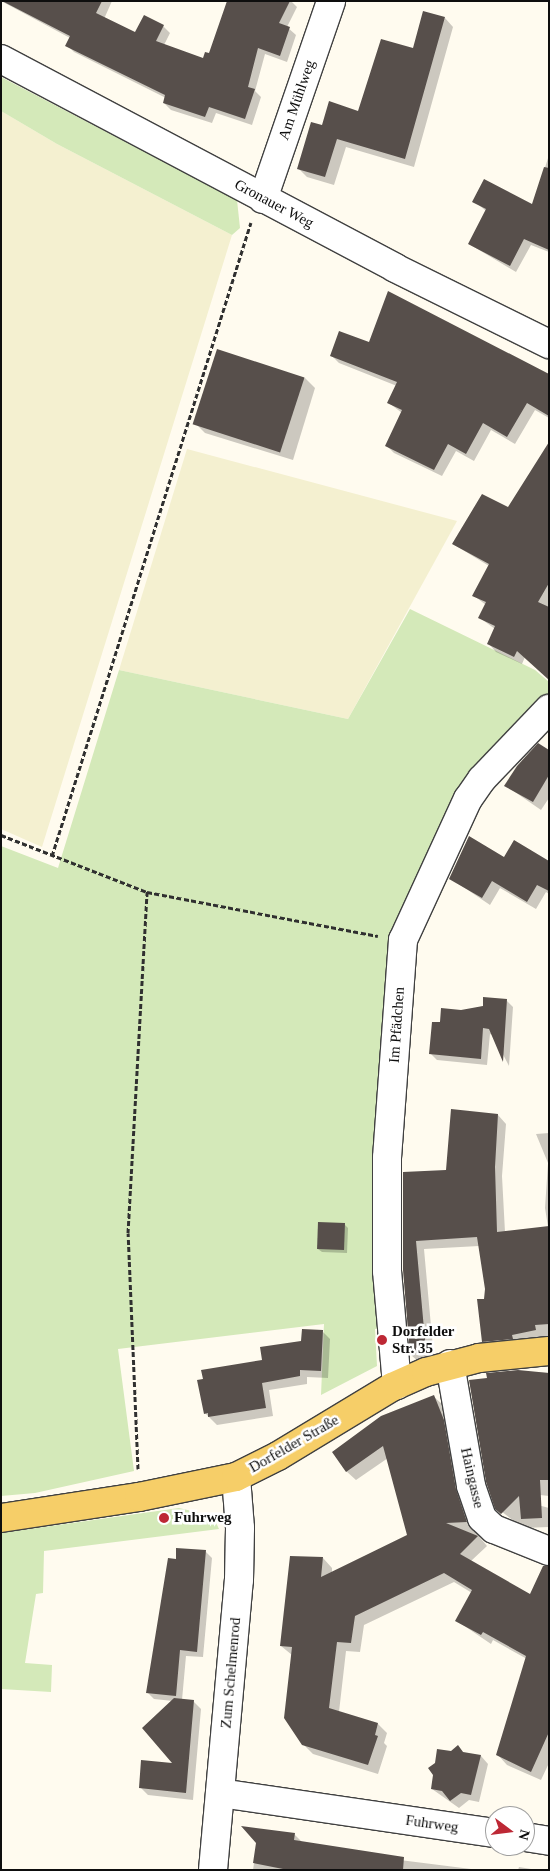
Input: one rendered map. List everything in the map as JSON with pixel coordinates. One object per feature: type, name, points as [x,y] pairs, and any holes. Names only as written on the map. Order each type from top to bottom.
[{"type":"main road","name":"Dorfelder Straße","points":[[1,1518],[139,1497],[236,1477],[278,1456],[397,1385],[450,1364],[508,1354],[549,1351]]},
{"type":"street","name":"Am Mühlweg","points":[[263,199],[331,1]]},
{"type":"street","name":"Gronauer Weg","points":[[1,59],[263,199],[549,344]]},
{"type":"street","name":"Im Pfädchen","points":[[397,1385],[387,1271],[387,1158],[403,940],[468,799],[482,779],[549,708]]},
{"type":"street","name":"Haingasse","points":[[450,1364],[471,1486],[482,1518],[494,1529],[549,1551]]},
{"type":"street","name":"Zum Schelmenrod","points":[[213,1870],[239,1580],[240,1528],[236,1477]]},
{"type":"street","name":"Fuhrweg","points":[[220,1793],[485,1832]]},
{"type":"street","points":[[535,1839],[549,1841]]},
{"type":"path","points":[[52,856],[246,230],[263,199]]},
{"type":"path","points":[[1,835],[147,892],[403,940]]},
{"type":"path","points":[[139,1497],[128,1233],[147,892]]},
{"type":"shaded area","points":[[1,111],[57,144],[232,235],[42,847],[1,829]]},
{"type":"shaded area","points":[[187,449],[457,521],[348,719],[119,670]]},
{"type":"green space","points":[[1,77],[237,200],[240,228],[232,235],[57,144],[1,111]]},
{"type":"green space","points":[[410,609],[535,670],[549,682],[549,702],[483,768],[401,931],[385,1328],[375,1329],[377,1366],[321,1395],[324,1324],[118,1349],[134,1471],[35,1493],[1,1496],[1,846],[58,868],[119,670],[348,719]]},
{"type":"green space","points":[[179,1508],[213,1516],[219,1529],[44,1551],[43,1593],[36,1594],[25,1663],[52,1665],[51,1692],[1,1689],[1,1533]]},
{"type":"building","points":[[2,1],[102,1],[96,13],[135,32],[144,15],[164,25],[156,41],[203,58],[205,52],[209,53],[227,1],[290,1],[279,23],[290,27],[280,56],[258,48],[248,87],[255,89],[245,119],[209,107],[205,117],[163,103],[165,95],[65,46],[70,36]]},
{"type":"building","points":[[423,11],[445,17],[405,159],[337,139],[325,177],[297,169],[311,122],[322,125],[329,101],[358,111],[381,39],[413,48]]},
{"type":"building","points":[[544,167],[549,168],[549,250],[524,239],[510,266],[468,244],[486,209],[472,202],[484,179],[532,204]]},
{"type":"building","points":[[388,291],[549,374],[549,416],[527,403],[507,437],[483,423],[466,454],[448,444],[434,470],[385,446],[402,410],[387,403],[397,382],[330,356],[339,331],[369,342]]},
{"type":"building","points":[[217,349],[304,377],[280,453],[193,424]]},
{"type":"building","points":[[549,442],[549,583],[538,602],[549,607],[549,680],[517,651],[514,657],[487,644],[495,626],[478,618],[486,602],[472,596],[489,564],[452,544],[482,494],[508,507]]},
{"type":"building","points":[[538,743],[549,750],[549,775],[533,802],[504,786],[517,766]]},
{"type":"building","points":[[469,836],[504,857],[514,840],[549,861],[549,891],[537,885],[527,902],[492,881],[482,898],[449,879]]},
{"type":"building","points":[[483,997],[507,999],[503,1062],[489,1029],[483,1028],[481,1059],[429,1054],[432,1022],[440,1022],[441,1008],[461,1010],[483,1006]]},
{"type":"building","points":[[451,1109],[498,1114],[495,1167],[497,1232],[549,1226],[549,1324],[535,1325],[536,1330],[512,1335],[513,1339],[482,1342],[477,1299],[484,1299],[485,1289],[477,1237],[416,1241],[426,1351],[410,1355],[403,1270],[403,1172],[446,1170]]},
{"type":"building","points":[[318,1222],[345,1223],[344,1250],[317,1249]]},
{"type":"building","points":[[302,1329],[323,1330],[321,1371],[300,1370],[300,1376],[262,1383],[266,1408],[208,1417],[208,1413],[204,1414],[197,1380],[203,1379],[201,1370],[262,1360],[260,1347],[301,1341]]},
{"type":"building","points":[[518,1370],[549,1373],[549,1480],[540,1480],[542,1518],[521,1519],[519,1496],[501,1514],[495,1509],[486,1482],[469,1380],[487,1378],[486,1373]]},
{"type":"building","points":[[434,1395],[444,1420],[456,1489],[467,1522],[446,1523],[478,1536],[460,1554],[530,1594],[543,1566],[549,1566],[549,1732],[531,1772],[496,1755],[526,1656],[483,1632],[481,1635],[455,1621],[472,1590],[444,1573],[355,1616],[351,1643],[337,1642],[329,1708],[378,1723],[375,1735],[378,1736],[368,1765],[302,1745],[284,1718],[292,1647],[280,1646],[290,1556],[323,1557],[321,1577],[407,1535],[383,1446],[346,1472],[332,1452],[381,1416]]},
{"type":"building","points":[[176,1548],[206,1550],[197,1652],[180,1650],[176,1696],[146,1693],[168,1558],[176,1559]]},
{"type":"building","points":[[174,1698],[194,1700],[186,1793],[139,1788],[141,1760],[172,1763],[142,1728]]},
{"type":"building","points":[[458,1745],[463,1752],[481,1755],[471,1795],[461,1793],[450,1801],[442,1791],[431,1789],[433,1775],[428,1768],[435,1763],[437,1749],[451,1751]]},
{"type":"building","points":[[241,1826],[295,1833],[294,1840],[404,1857],[403,1870],[288,1870],[253,1863],[256,1843]]},
{"type":"place","name":"Dorfelder Str. 35","points":[[382,1340]]},
{"type":"place","name":"Fuhrweg","points":[[164,1518]]}]
